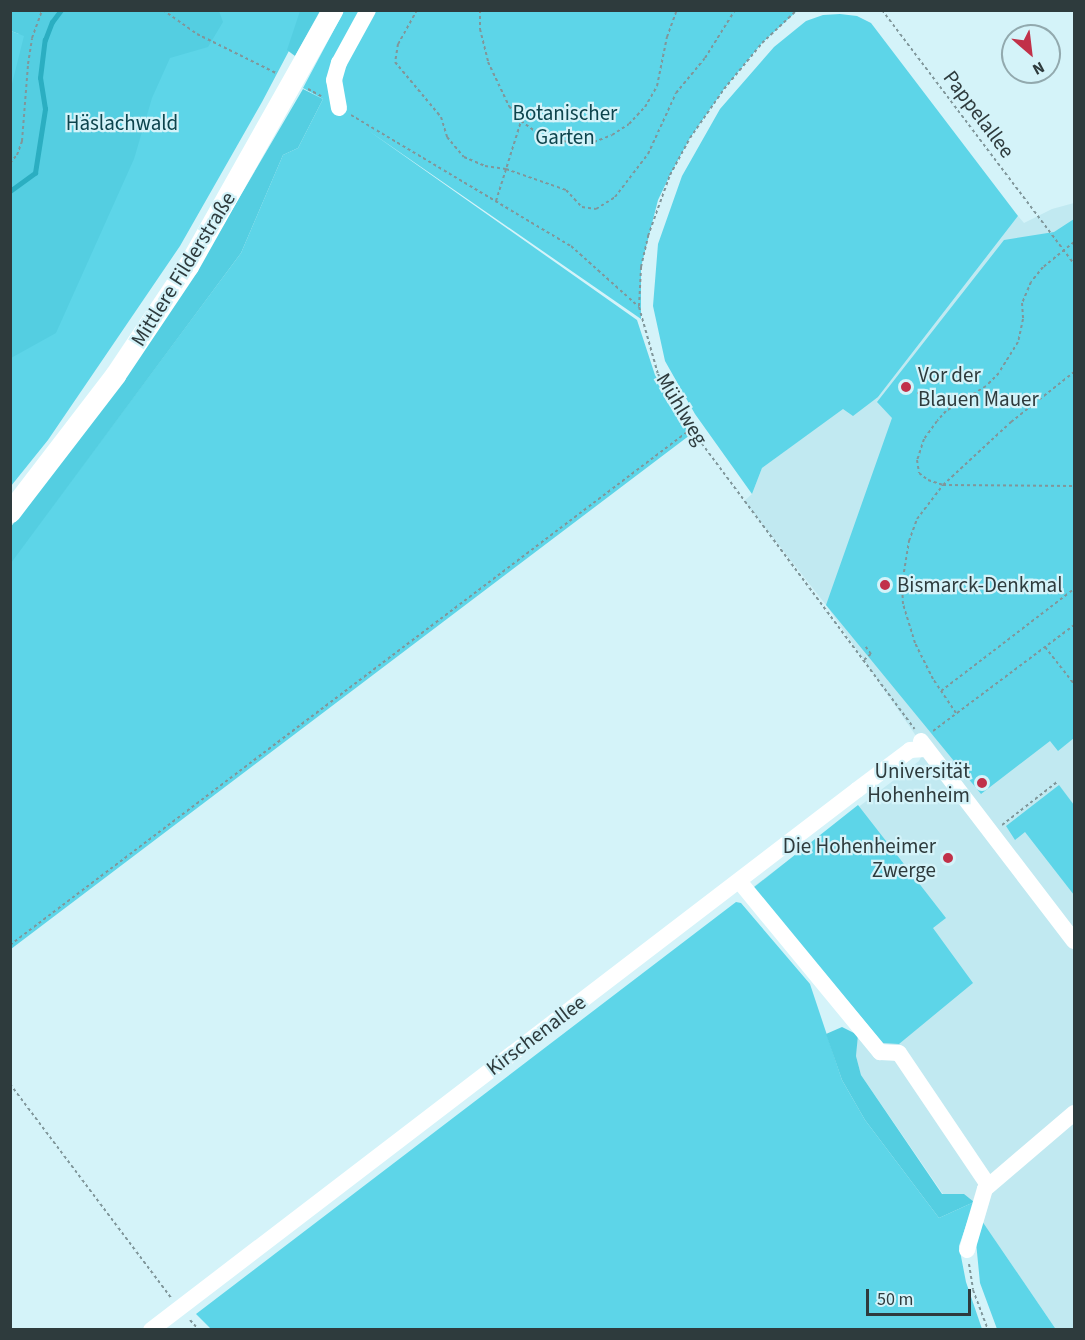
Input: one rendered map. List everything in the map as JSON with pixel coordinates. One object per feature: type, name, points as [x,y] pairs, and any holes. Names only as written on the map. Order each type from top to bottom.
[{"type":"main road","name":"Mittlere Filderstraße","points":[[10,513],[116,375],[159,312],[212,226],[332,10]]},
{"type":"street","points":[[339,108],[334,80],[339,63],[368,10]]},
{"type":"street","points":[[923,745],[935,756],[1074,940]]},
{"type":"street","name":"Kirschenallee","points":[[151,1329],[910,750],[923,745]]},
{"type":"street","points":[[739,881],[880,1052],[899,1053],[988,1185]]},
{"type":"street","points":[[967,1250],[988,1185],[1074,1113]]},
{"type":"path","points":[[10,163],[17,155],[22,141],[28,64],[32,38],[42,10]]},
{"type":"path","points":[[163,10],[197,34],[293,81],[571,246],[639,307]]},
{"type":"path","points":[[417,10],[398,44],[395,62],[441,117],[447,137],[464,157],[485,166],[506,169],[566,190],[582,207],[596,208],[615,197],[648,154],[676,93],[705,58],[735,10]]},
{"type":"path","points":[[480,10],[480,29],[488,62],[499,90],[521,121],[540,135],[576,144],[594,142],[612,135],[629,124],[645,107],[657,86],[667,37],[677,10]]},
{"type":"path","points":[[639,307],[641,267],[648,236],[669,175],[690,138],[724,89],[762,43],[797,10]]},
{"type":"path","name":"Pappelallee","points":[[882,10],[1074,264]]},
{"type":"path","points":[[496,201],[521,121]]},
{"type":"path","points":[[1074,242],[1031,282],[1023,303],[1023,319],[1018,342],[1011,357],[986,386],[941,416],[920,447],[917,460],[919,473],[928,480],[943,484],[1074,486]]},
{"type":"path","name":"Mühlweg","points":[[639,307],[658,374],[692,429],[915,728],[923,745]]},
{"type":"path","points":[[956,714],[941,691],[909,626],[903,604],[902,584],[909,542],[917,519],[943,484],[1011,422],[1074,372]]},
{"type":"path","points":[[917,393],[965,399]]},
{"type":"path","points":[[10,945],[692,429]]},
{"type":"path","points":[[941,691],[1074,589]]},
{"type":"path","points":[[923,745],[956,714],[1074,625]]},
{"type":"path","points":[[864,660],[871,654],[866,647]]},
{"type":"path","points":[[1045,647],[1074,684]]},
{"type":"path","points":[[993,832],[1057,782]]},
{"type":"path","points":[[10,1084],[178,1308]]},
{"type":"path","points":[[967,1250],[974,1290],[988,1329]]},
{"type":"shaded area","name":"Universität Hohenheim","points":[[1074,203],[1074,1329],[1059,1329],[1055,1328],[964,1195],[943,1194],[861,1075],[856,1056],[859,1017],[753,887],[919,761],[925,749],[826,605],[744,501],[752,494],[762,468],[843,408],[878,397],[1018,216],[1024,223],[1052,209]]},
{"type":"green space","points":[[11,10],[219,11],[223,22],[208,47],[170,58],[152,98],[134,159],[56,333],[11,358],[10,92],[24,36],[11,31]]},
{"type":"green space","name":"Häslachwald","points":[[26,11],[310,11],[262,102],[180,246],[48,440],[11,486],[11,31],[19,34]]},
{"type":"green space","points":[[300,11],[320,11],[295,56],[287,50]]},
{"type":"green space","name":"Botanischer Garten","points":[[344,11],[797,11],[762,43],[724,89],[690,138],[670,175],[658,200],[641,267],[641,319],[369,131],[637,320],[655,375],[690,435],[11,949],[10,563],[241,253],[283,155],[298,148],[323,99],[303,88]]},
{"type":"green space","points":[[823,15],[857,16],[871,23],[1018,216],[878,397],[853,416],[843,409],[762,468],[752,494],[695,414],[665,361],[653,306],[658,244],[682,176],[720,109],[774,47],[806,21]]},
{"type":"green space","points":[[303,89],[323,99],[298,148],[283,155],[241,253],[11,563],[10,528],[120,384],[211,246]]},
{"type":"green space","points":[[1074,219],[1074,738],[1058,751],[1050,741],[981,794],[826,605],[892,418],[877,402],[1004,240],[1054,232]]},
{"type":"green space","points":[[1059,785],[1074,805],[1074,895],[1025,832],[1015,840],[1006,826]]},
{"type":"green space","points":[[858,805],[946,918],[933,928],[973,983],[899,1044],[883,1043],[753,888]]},
{"type":"green space","points":[[736,902],[741,903],[810,984],[842,1080],[865,1120],[939,1218],[974,1202],[959,1246],[966,1282],[982,1329],[212,1330],[196,1314]]},
{"type":"green space","points":[[842,1027],[858,1035],[856,1056],[861,1075],[942,1194],[964,1194],[974,1202],[939,1218],[865,1120],[842,1080],[826,1034]]},
{"type":"green space","points":[[982,1221],[1055,1328],[1059,1329],[997,1329],[980,1283],[976,1242]]},
{"type":"waterway","points":[[10,191],[35,173],[45,109],[40,78],[45,40],[52,22],[61,10]]},
{"type":"place","name":"Vor der Blauen Mauer","points":[[906,387]]},
{"type":"place","name":"Bismarck-Denkmal","points":[[885,585]]},
{"type":"place","name":"Universität Hohenheim","points":[[982,783]]},
{"type":"place","name":"Die Hohenheimer Zwerge","points":[[948,858]]}]
